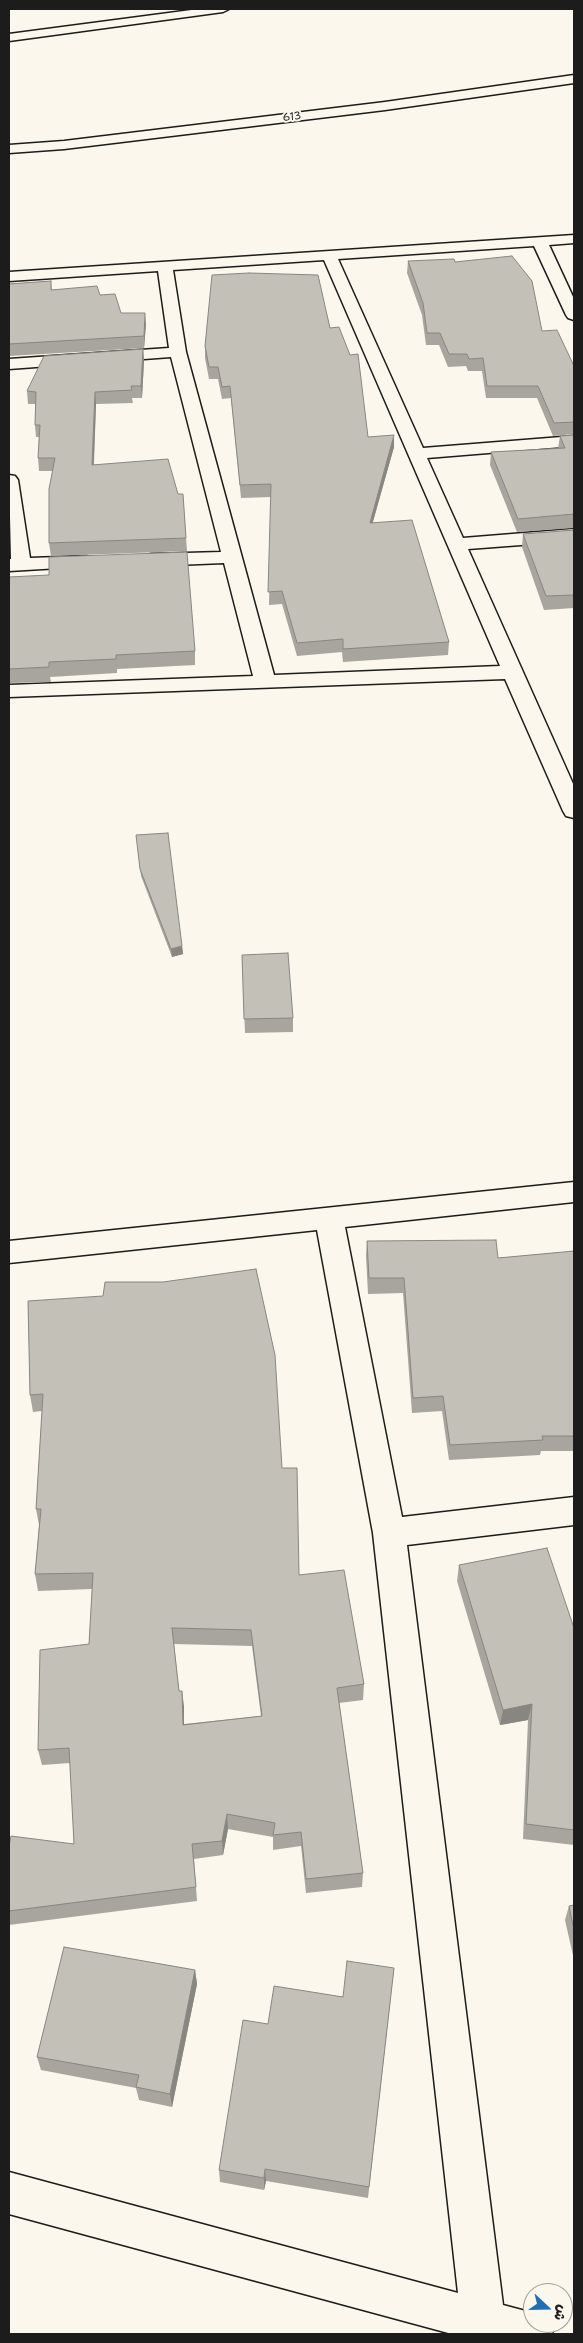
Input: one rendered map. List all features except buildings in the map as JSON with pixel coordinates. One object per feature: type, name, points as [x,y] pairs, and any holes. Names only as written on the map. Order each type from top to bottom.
[{"type":"main road","points":[[9,38],[223,9]]},
{"type":"main road","name":"613","points":[[9,149],[64,145],[386,106],[574,79]]},
{"type":"main road","points":[[9,276],[574,239]]},
{"type":"main road","points":[[540,242],[574,315]]},
{"type":"main road","points":[[329,255],[574,811]]},
{"type":"main road","points":[[165,266],[178,352],[265,681]]},
{"type":"main road","points":[[9,364],[178,352]]},
{"type":"main road","points":[[417,454],[574,441]]},
{"type":"main road","points":[[9,480],[15,565],[108,562]]},
{"type":"main road","points":[[457,544],[574,535]]},
{"type":"main road","points":[[136,561],[232,557]]},
{"type":"main road","points":[[9,691],[514,672]]},
{"type":"main road","points":[[9,1252],[574,1192]]},
{"type":"main road","points":[[330,1219],[389,1532],[483,2321]]},
{"type":"main road","points":[[389,1532],[574,1511]]},
{"type":"main road","points":[[9,2193],[531,2334]]}]
